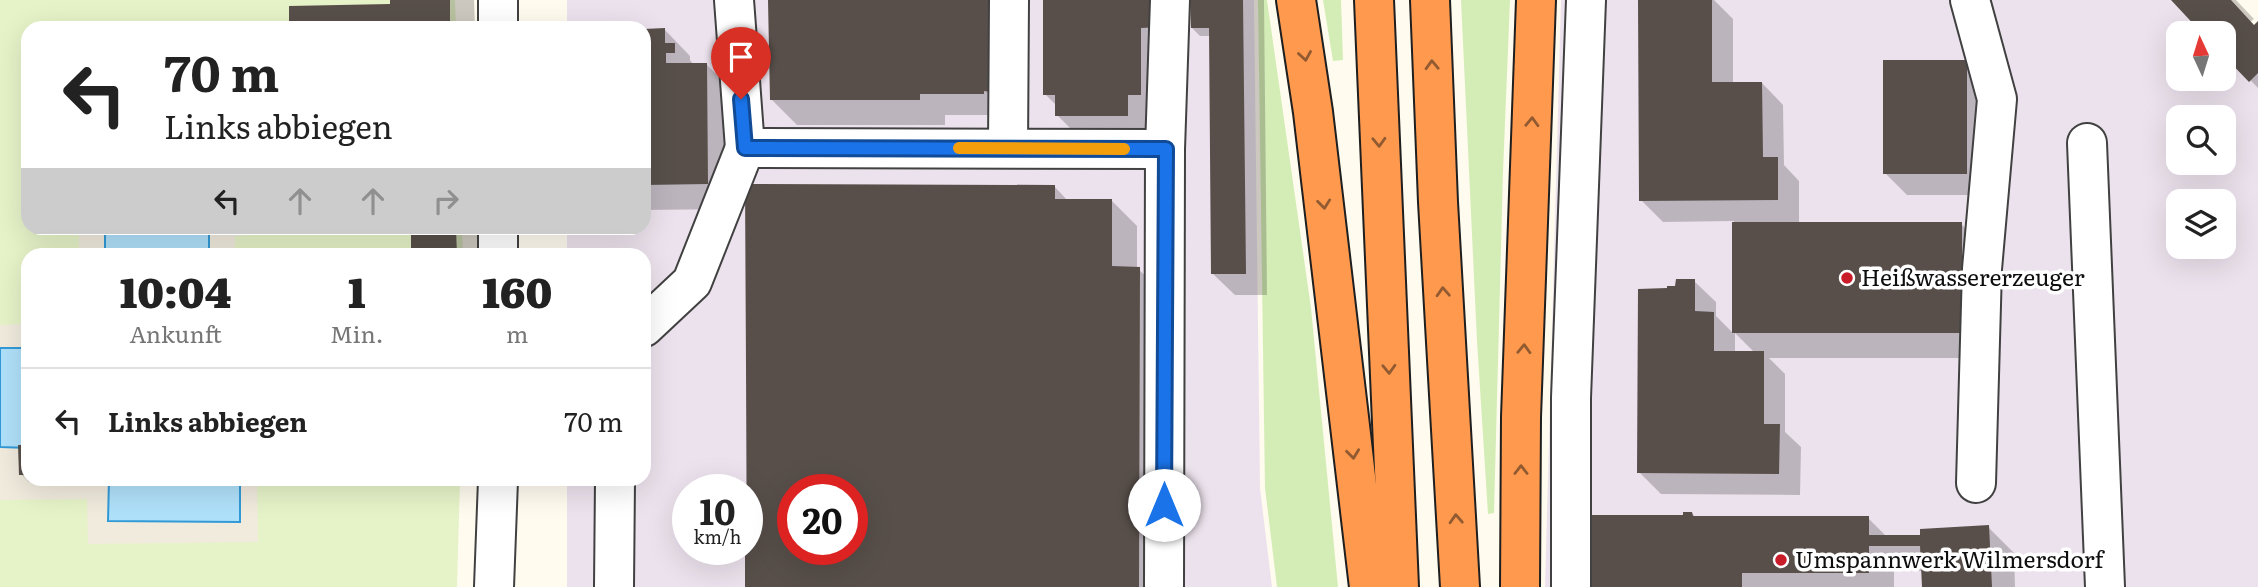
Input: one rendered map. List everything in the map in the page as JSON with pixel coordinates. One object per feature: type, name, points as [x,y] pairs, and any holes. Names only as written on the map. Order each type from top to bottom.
[{"type":"highway","points":[[1296,0],[1313,112],[1369,587]]},
{"type":"highway","points":[[1374,0],[1399,587]]},
{"type":"highway","points":[[1430,0],[1438,202],[1460,587]]},
{"type":"highway","points":[[1520,587],[1521,418],[1536,0]]},
{"type":"lane","points":[[498,0],[498,21]]},
{"type":"lane","points":[[651,320],[692,282],[745,148],[734,0]]},
{"type":"lane","points":[[1008,148],[1009,0]]},
{"type":"lane","points":[[1164,587],[1166,149],[1170,0]]},
{"type":"lane","points":[[1571,587],[1571,398],[1586,0]]},
{"type":"lane","points":[[1970,0],[1997,99],[1982,269],[1976,483]]},
{"type":"lane","points":[[2087,143],[2105,587]]},
{"type":"lane","points":[[745,148],[1166,149]]},
{"type":"lane","points":[[495,587],[498,486]]},
{"type":"lane","points":[[614,587],[615,486]]},
{"type":"shaded area","points":[[567,0],[1254,0],[1260,488],[1272,587],[567,587],[567,486],[651,486],[651,248],[567,248],[567,235],[651,235],[651,21],[567,21]]},
{"type":"shaded area","points":[[1561,0],[2210,0],[2229,21],[2166,21],[2166,91],[2236,91],[2236,29],[2258,53],[2258,587],[1545,587]]},
{"type":"shaded area","points":[[79,235],[105,235],[105,248],[79,248]]},
{"type":"shaded area","points":[[209,235],[241,235],[235,236],[235,248],[209,248]]},
{"type":"shaded area","points":[[21,324],[21,348],[0,348],[0,325]]},
{"type":"shaded area","points":[[0,447],[21,448],[21,486],[109,486],[109,521],[240,522],[240,486],[257,486],[258,542],[88,544],[87,499],[0,500]]},
{"type":"green space","points":[[0,0],[455,0],[456,21],[21,21],[21,235],[462,235],[463,248],[21,248],[21,486],[460,486],[457,587],[0,587]]},
{"type":"green space","points":[[1258,0],[1267,0],[1311,308],[1338,587],[1277,587],[1265,488]]},
{"type":"green space","points":[[1323,0],[1341,0],[1343,60],[1333,61]]},
{"type":"green space","points":[[1461,0],[1510,0],[1494,513],[1488,514],[1477,341]]},
{"type":"water","points":[[105,235],[209,235],[209,248],[105,248]]},
{"type":"water","points":[[0,348],[21,348],[21,448],[0,447]]},
{"type":"water","points":[[109,486],[240,486],[240,522],[108,521]]},
{"type":"building","points":[[390,0],[450,0],[450,21],[289,21],[289,6],[390,4]]},
{"type":"building","points":[[768,0],[990,0],[990,92],[920,94],[920,100],[770,100]]},
{"type":"building","points":[[1043,0],[1162,0],[1162,27],[1141,28],[1141,95],[1128,95],[1128,116],[1055,116],[1055,95],[1043,95]]},
{"type":"building","points":[[1190,0],[1243,0],[1246,274],[1211,274],[1209,28],[1191,28]]},
{"type":"building","points":[[1638,0],[1712,0],[1712,82],[1762,82],[1763,157],[1778,157],[1778,200],[1639,201]]},
{"type":"building","points":[[2171,0],[2231,0],[2254,25],[2258,21],[2258,73],[2249,82],[2236,68],[2236,21],[2191,21]]},
{"type":"building","points":[[665,28],[665,43],[675,43],[675,53],[666,53],[666,63],[707,63],[708,184],[651,185],[651,29]]},
{"type":"building","points":[[1883,60],[1967,60],[1967,174],[1883,174]]},
{"type":"building","points":[[745,184],[1055,185],[1055,199],[1112,199],[1112,266],[1140,267],[1139,587],[745,587],[745,565],[763,565],[763,474],[747,474]]},
{"type":"building","name":"Heißwassererzeuger","points":[[1732,222],[1962,222],[1962,333],[1732,333]]},
{"type":"building","points":[[411,235],[456,235],[457,248],[411,248]]},
{"type":"building","points":[[1676,279],[1695,279],[1695,311],[1714,312],[1714,351],[1764,351],[1764,424],[1780,424],[1779,474],[1637,473],[1638,289],[1675,286]]},
{"type":"building","points":[[18,445],[21,445],[21,475]]},
{"type":"building","points":[[1683,512],[1692,512],[1693,516],[1869,516],[1869,535],[1920,535],[1920,529],[1989,525],[1992,587],[1922,587],[1920,546],[1869,546],[1869,573],[1742,573],[1742,587],[1591,587],[1591,515],[1683,515]]},
{"type":"slow traffic","points":[[959,148],[1124,149]]},
{"type":"place","name":"Heißwassererzeuger","points":[[1847,278]]},
{"type":"place","name":"Umspannwerk Wilmersdorf","points":[[1781,560]]},
{"type":"route","points":[[741,99],[745,148],[1166,149],[1164,505]]}]
